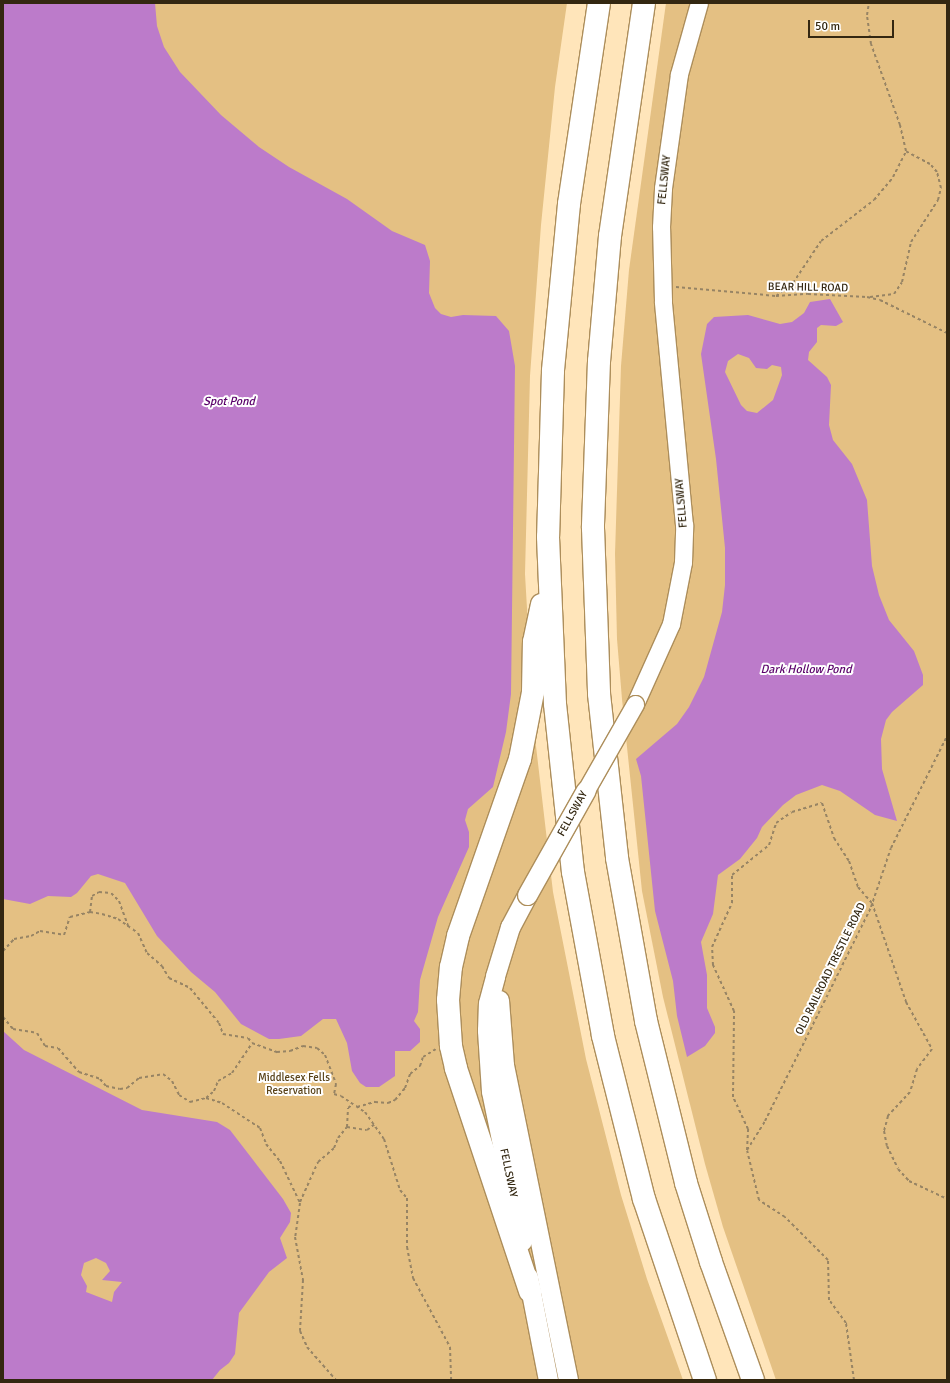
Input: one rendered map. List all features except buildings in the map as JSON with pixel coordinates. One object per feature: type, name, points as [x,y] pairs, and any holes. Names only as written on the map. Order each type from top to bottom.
[{"type":"highway","points":[[598,3],[569,204],[557,322],[549,454],[549,575],[554,697],[563,788],[580,913],[594,995],[612,1078],[644,1199],[705,1380]]},
{"type":"highway","points":[[644,3],[610,236],[599,361],[593,528],[599,694],[617,858],[646,1022],[686,1183],[724,1301],[753,1380]]},
{"type":"highway","points":[[530,1291],[464,1094],[451,1046],[448,1000],[453,956],[465,912],[520,759],[533,692],[534,642],[549,575]]},
{"type":"main road","name":"FELLSWAY","points":[[548,1380],[488,1068],[488,1003],[510,927],[634,704],[662,649],[671,624],[684,562],[684,525],[662,287],[664,180],[679,74],[699,3]]},
{"type":"main road","name":"FELLSWAY","points":[[499,965],[500,1030],[504,1066],[568,1380]]},
{"type":"path","points":[[776,296],[793,283],[821,241],[874,200],[893,177],[906,151],[900,125],[871,44],[867,15],[869,3]]},
{"type":"path","points":[[867,297],[885,297],[894,294],[902,282],[911,242],[938,200],[941,188],[937,172],[930,164],[906,151]]},
{"type":"path","name":"BEAR HILL ROAD","points":[[662,287],[776,296],[808,294],[867,297],[880,300],[947,333]]},
{"type":"path","name":"OLD RAILROAD TRESTLE ROAD","points":[[748,1150],[765,1121],[872,903],[891,848],[947,736]]},
{"type":"path","points":[[854,1380],[846,1323],[828,1300],[828,1260],[785,1217],[759,1200],[748,1150],[748,1129],[733,1097],[734,1011],[713,965],[712,947],[732,903],[732,875],[769,845],[776,823],[792,812],[822,803],[834,838],[849,861],[858,887],[872,903],[906,1002],[932,1049],[917,1069],[910,1092],[888,1116],[884,1131],[887,1146],[898,1169],[909,1180],[947,1199]]},
{"type":"path","points":[[90,912],[92,896],[99,892],[111,893],[119,901],[128,927]]},
{"type":"path","points":[[3,951],[14,939],[31,936],[40,931],[64,935],[70,917],[90,912],[118,919],[138,933],[147,953],[162,966],[169,978],[190,988],[219,1024],[223,1034],[248,1038],[252,1043],[277,1052],[290,1051],[303,1046],[317,1048],[325,1055],[336,1084],[334,1094],[341,1096],[353,1104],[375,1124],[384,1139],[400,1190],[407,1198],[407,1247],[413,1278],[450,1347],[451,1380]]},
{"type":"path","points":[[3,1017],[13,1028],[37,1033],[46,1046],[58,1048],[79,1072],[100,1079],[106,1086],[120,1089],[127,1088],[139,1078],[163,1074],[172,1081],[179,1095],[190,1102],[206,1098],[214,1092],[218,1081],[232,1073],[252,1043]]},
{"type":"path","points":[[357,1107],[375,1102],[388,1103],[395,1100],[405,1088],[410,1074],[420,1066],[423,1057],[428,1052],[451,1046]]},
{"type":"path","points":[[206,1098],[222,1103],[260,1128],[266,1144],[280,1161],[300,1203]]},
{"type":"path","points":[[336,1380],[307,1347],[300,1331],[303,1280],[295,1237],[300,1203],[318,1162],[334,1148],[338,1138],[347,1127],[348,1108],[353,1104]]},
{"type":"path","points":[[347,1127],[367,1130],[375,1124]]},
{"type":"green space","name":"Middlesex Fells Reservation","points":[[3,3],[567,3],[555,87],[541,225],[530,376],[525,574],[534,729],[553,892],[586,1059],[621,1195],[647,1279],[683,1380],[3,1380]]},
{"type":"green space","points":[[666,3],[947,3],[947,1380],[776,1380],[723,1227],[705,1164],[663,997],[642,891],[617,639],[615,554],[621,366],[629,270]]},
{"type":"water","name":"Spot Pond","points":[[3,3],[155,3],[157,26],[164,47],[180,72],[221,115],[259,147],[289,167],[347,199],[392,231],[425,245],[430,261],[429,293],[435,308],[441,314],[451,317],[463,315],[496,316],[509,331],[515,366],[511,694],[506,732],[493,787],[468,809],[465,820],[469,832],[469,847],[438,917],[420,980],[418,1012],[414,1021],[420,1029],[420,1042],[410,1051],[395,1051],[395,1076],[379,1087],[366,1087],[360,1083],[352,1071],[347,1043],[336,1019],[323,1019],[301,1036],[279,1039],[269,1039],[241,1024],[215,992],[191,972],[157,936],[125,883],[98,874],[91,876],[77,893],[71,897],[48,896],[30,904],[3,899]]},
{"type":"water","name":"Dark Hollow Pond","points":[[830,299],[843,322],[836,326],[821,325],[817,328],[817,342],[809,352],[808,360],[827,377],[831,385],[829,425],[833,440],[852,464],[867,500],[872,566],[879,595],[889,620],[914,651],[923,675],[923,685],[892,712],[886,720],[881,739],[882,769],[897,821],[875,815],[840,791],[822,785],[796,795],[783,805],[762,827],[757,838],[740,859],[718,875],[713,914],[701,942],[707,975],[707,1008],[715,1027],[715,1033],[705,1046],[687,1057],[677,1016],[673,981],[655,911],[641,776],[636,759],[677,724],[689,707],[704,677],[722,612],[725,585],[725,548],[716,459],[701,354],[707,324],[714,317],[748,315],[780,324],[792,322],[804,313],[810,302]],"holes":[[[738,354],[749,358],[756,368],[767,369],[772,365],[781,367],[782,375],[773,400],[757,413],[747,411],[741,405],[725,372],[728,361]]]},
{"type":"water","points":[[3,1031],[24,1050],[142,1110],[217,1122],[230,1130],[283,1199],[291,1213],[290,1222],[280,1238],[287,1258],[269,1272],[239,1313],[235,1354],[229,1363],[220,1370],[212,1380],[3,1380]],"holes":[[[96,1258],[106,1263],[110,1271],[102,1280],[122,1282],[114,1292],[112,1302],[86,1292],[87,1286],[81,1275],[84,1263]]]}]
